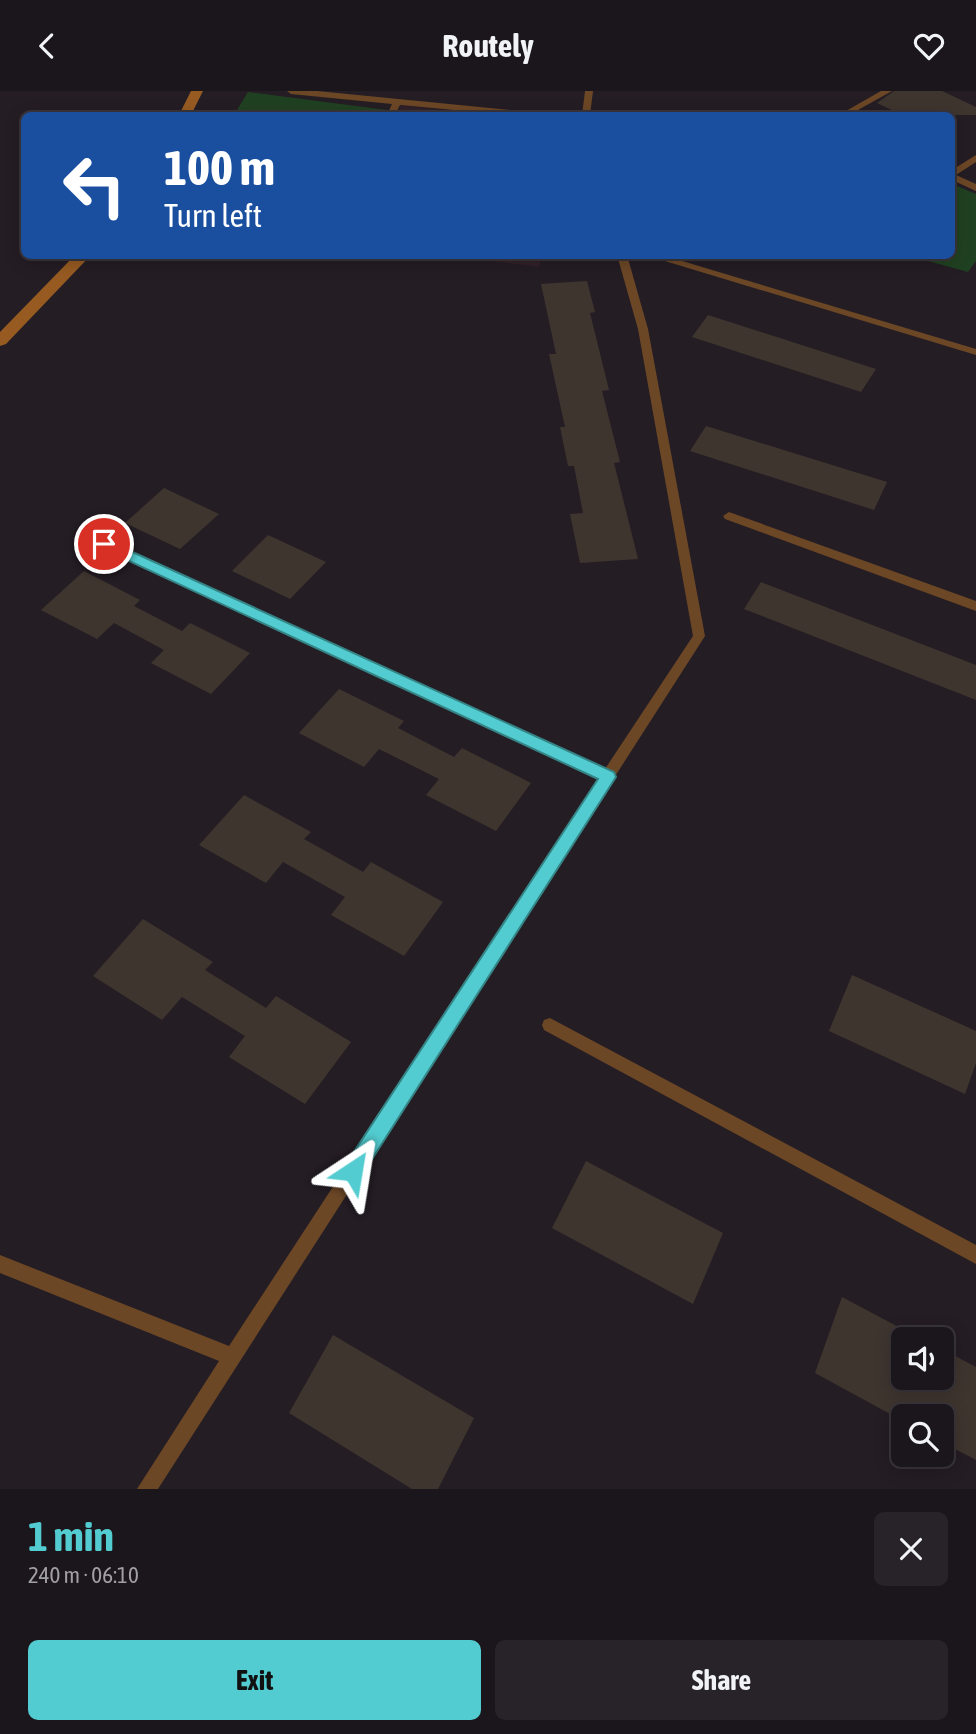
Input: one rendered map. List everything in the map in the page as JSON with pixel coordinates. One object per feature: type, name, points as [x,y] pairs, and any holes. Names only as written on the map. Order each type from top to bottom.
[{"type":"main road","points":[[186,112],[197,91]]},
{"type":"main road","points":[[0,341],[80,259]]},
{"type":"lane","points":[[291,91],[499,112]]},
{"type":"lane","points":[[586,112],[589,91]]},
{"type":"lane","points":[[849,112],[888,91]]},
{"type":"lane","points":[[392,112],[397,102]]},
{"type":"lane","points":[[955,174],[976,157]]},
{"type":"lane","points":[[955,178],[976,188]]},
{"type":"lane","points":[[147,1489],[699,636],[643,329],[623,259]]},
{"type":"lane","points":[[663,259],[976,352]]},
{"type":"lane","points":[[729,516],[976,606]]},
{"type":"lane","points":[[104,544],[608,777]]},
{"type":"lane","points":[[550,1025],[976,1255]]},
{"type":"lane","points":[[0,1264],[233,1357]]},
{"type":"shaded area","points":[[401,106],[467,112],[398,112]]},
{"type":"shaded area","points":[[477,259],[541,259],[539,267]]},
{"type":"green space","points":[[248,92],[387,110],[386,112],[236,112]]},
{"type":"green space","points":[[955,185],[976,194],[976,261],[968,272],[921,259],[955,259]]},
{"type":"building","points":[[894,91],[942,91],[976,107],[976,115],[955,115],[955,112],[896,112],[877,103]]},
{"type":"building","points":[[587,281],[595,312],[590,313],[609,390],[602,391],[620,462],[614,463],[638,559],[580,563],[570,514],[583,513],[574,466],[568,466],[560,427],[565,427],[549,354],[556,354],[541,284]]},
{"type":"building","points":[[708,315],[876,369],[861,392],[692,337]]},
{"type":"building","points":[[706,426],[887,482],[874,510],[690,451]]},
{"type":"building","points":[[164,488],[219,514],[180,549],[125,523]]},
{"type":"building","points":[[268,535],[326,562],[290,599],[232,571]]},
{"type":"building","points":[[84,571],[140,600],[134,606],[182,631],[190,623],[250,653],[211,694],[151,663],[164,650],[114,623],[97,639],[41,610]]},
{"type":"building","points":[[761,582],[976,665],[976,700],[744,609]]},
{"type":"building","points":[[339,689],[404,721],[398,728],[454,757],[462,748],[531,783],[496,831],[426,795],[439,779],[379,749],[364,767],[299,733]]},
{"type":"building","points":[[244,795],[311,832],[304,839],[363,872],[371,862],[443,902],[404,956],[331,915],[345,897],[283,862],[266,883],[199,845]]},
{"type":"building","points":[[143,919],[213,962],[205,970],[266,1008],[276,996],[351,1042],[305,1104],[229,1057],[245,1036],[182,997],[162,1020],[93,976]]},
{"type":"building","points":[[852,975],[976,1031],[976,1063],[965,1094],[829,1031]]},
{"type":"building","points":[[586,1161],[723,1233],[693,1304],[552,1228]]},
{"type":"building","points":[[842,1297],[898,1327],[891,1327],[891,1390],[954,1390],[954,1355],[976,1367],[976,1460],[954,1448],[954,1404],[891,1404],[891,1414],[815,1373]]},
{"type":"building","points":[[333,1335],[474,1418],[438,1489],[412,1489],[289,1413]]},
{"type":"route","points":[[104,544],[608,777],[353,1171]]}]
